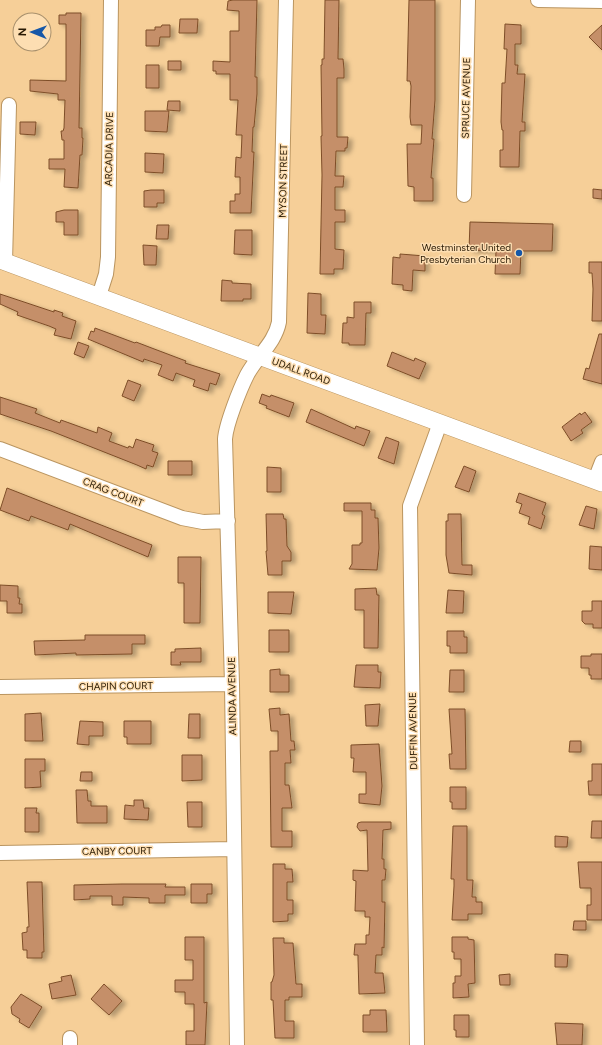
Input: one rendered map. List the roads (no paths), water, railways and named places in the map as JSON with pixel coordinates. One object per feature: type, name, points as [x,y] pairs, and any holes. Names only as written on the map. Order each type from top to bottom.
[{"type":"main road","name":"UDALL ROAD","points":[[2,261],[599,481]]},
{"type":"street","name":"ARCADIA DRIVE","points":[[99,296],[106,274],[108,257],[112,0]]},
{"type":"street","name":"MYSON STREET","points":[[260,356],[275,335],[280,315],[286,0]]},
{"type":"street","name":"SPRUCE AVENUE","points":[[464,195],[468,0]]},
{"type":"street","points":[[538,0],[602,1]]},
{"type":"street","points":[[2,261],[9,105]]},
{"type":"street","name":"ALINDA AVENUE","points":[[237,1045],[232,684],[226,433],[247,374],[260,356]]},
{"type":"street","name":"DUFFIN AVENUE","points":[[417,1045],[410,506],[440,423]]},
{"type":"street","name":"CRAG COURT","points":[[0,449],[182,518],[203,522],[228,521]]},
{"type":"street","points":[[599,481],[602,462]]},
{"type":"street","name":"CHAPIN COURT","points":[[0,687],[232,684]]},
{"type":"street","name":"CANBY COURT","points":[[0,853],[234,849]]},
{"type":"place","name":"Westminster United Presbyterian Church","points":[[519,253]]}]
